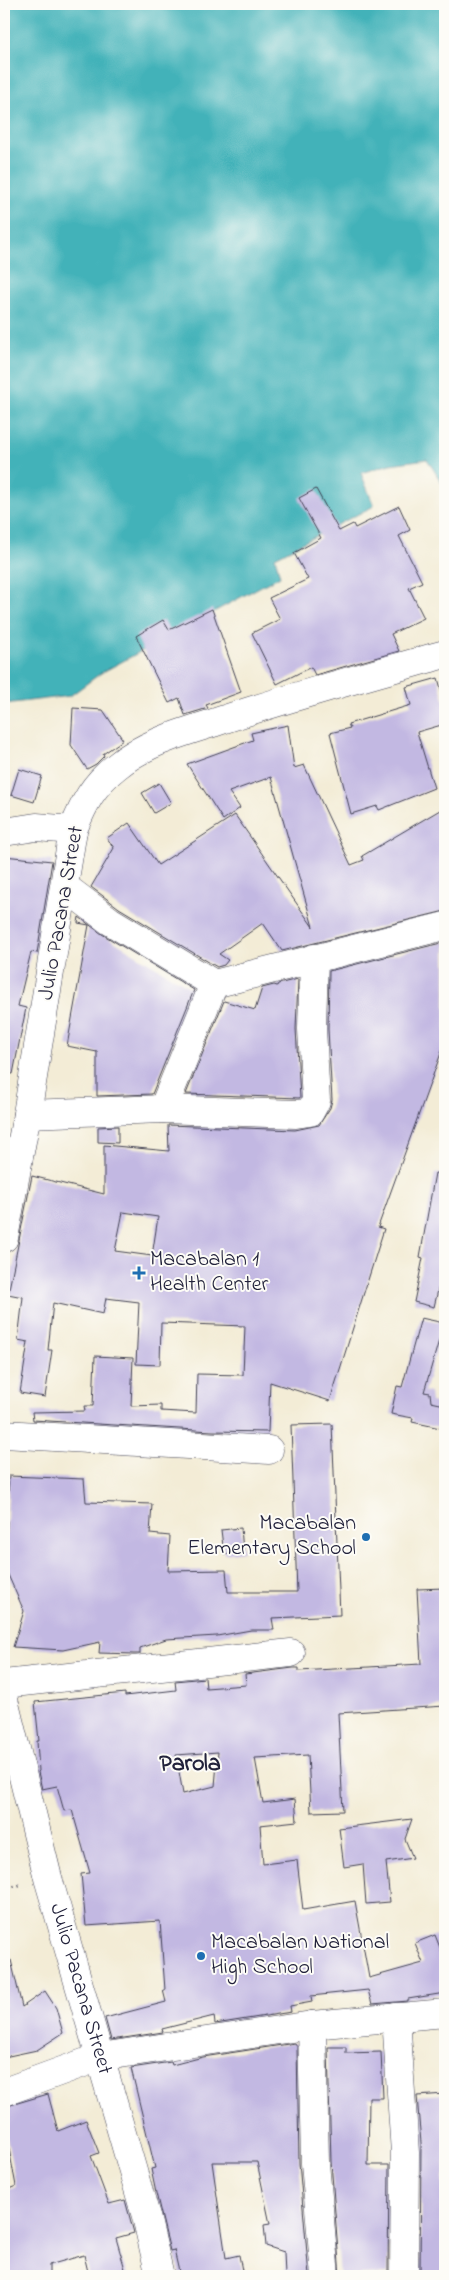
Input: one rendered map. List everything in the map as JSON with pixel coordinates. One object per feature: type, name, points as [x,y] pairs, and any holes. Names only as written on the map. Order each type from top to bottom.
[{"type":"street","name":"Julio Pacana Street","points":[[4,1238],[27,1114],[73,830],[84,803],[99,781],[118,764],[140,751],[238,714],[445,654]]},
{"type":"street","points":[[4,832],[36,827],[73,830]]},
{"type":"street","points":[[65,887],[110,921],[214,984],[445,926]]},
{"type":"street","points":[[27,1114],[164,1108],[296,1114],[310,1112],[316,1101],[312,1029],[314,958]]},
{"type":"street","points":[[164,1108],[214,984]]},
{"type":"street","points":[[4,1434],[269,1450]]},
{"type":"street","points":[[4,1684],[291,1653]]},
{"type":"street","name":"Julio Pacana Street","points":[[4,1700],[48,1878],[146,2216],[160,2276]]},
{"type":"street","points":[[4,2092],[100,2057],[312,2025],[445,2014]]},
{"type":"street","points":[[396,2017],[405,2153],[404,2276]]},
{"type":"street","points":[[312,2025],[315,2163],[325,2276]]},
{"type":"water","points":[[4,4],[445,4],[445,488],[427,459],[390,464],[361,473],[374,506],[275,557],[280,576],[101,673],[70,696],[4,704]]},
{"type":"building","points":[[316,489],[339,531],[353,524],[355,528],[399,506],[410,530],[399,536],[422,582],[409,588],[424,618],[391,634],[399,651],[315,675],[311,667],[277,684],[252,633],[280,619],[269,598],[308,579],[294,553],[321,538],[299,498]]},
{"type":"building","points":[[212,609],[241,692],[206,705],[208,708],[185,715],[179,698],[169,703],[136,636],[163,620],[169,630]]},
{"type":"building","points":[[438,678],[445,704],[445,724],[417,732],[434,788],[379,810],[377,806],[351,814],[330,733],[350,728],[348,724],[411,705],[406,687]]},
{"type":"building","points":[[73,708],[103,710],[123,740],[103,754],[104,756],[96,764],[87,769],[71,745]]},
{"type":"building","points":[[288,725],[294,768],[304,765],[351,865],[364,860],[362,856],[445,807],[445,911],[282,951],[263,923],[219,954],[228,960],[224,965],[217,967],[119,908],[91,887],[114,848],[107,838],[129,823],[158,865],[235,815],[313,927],[271,777],[229,792],[240,808],[223,820],[187,764],[253,740],[251,733]]},
{"type":"building","points":[[19,769],[42,776],[34,802],[11,795]]},
{"type":"building","points":[[159,783],[171,803],[154,813],[142,793]]},
{"type":"building","points":[[4,856],[52,861],[37,953],[31,952],[18,1006],[26,1008],[13,1074],[4,1073]]},
{"type":"building","points":[[79,917],[102,934],[194,990],[152,1094],[97,1096],[97,1052],[67,1046],[89,925],[78,923]]},
{"type":"building","points":[[445,942],[445,1042],[378,1227],[384,1229],[330,1401],[270,1382],[268,1432],[212,1431],[33,1420],[32,1412],[85,1411],[84,1406],[93,1406],[95,1356],[133,1358],[131,1406],[161,1405],[161,1411],[196,1413],[197,1374],[243,1375],[245,1326],[161,1323],[160,1365],[136,1364],[139,1302],[106,1298],[103,1314],[53,1303],[48,1350],[52,1350],[45,1397],[20,1393],[28,1342],[18,1340],[23,1297],[8,1294],[32,1176],[104,1194],[104,1145],[169,1151],[168,1125],[295,1130],[319,1125],[330,1108],[332,1100],[328,1029],[329,971]],"holes":[[[123,1212],[158,1217],[152,1256],[115,1251]]]},
{"type":"building","points":[[298,979],[296,1029],[300,1098],[186,1094],[224,1001],[255,1010],[262,988],[277,986],[278,984]]},
{"type":"building","points":[[118,1126],[118,1143],[98,1142],[98,1127]]},
{"type":"building","points":[[435,1173],[445,1174],[445,1260],[434,1307],[414,1302],[423,1258],[420,1257]]},
{"type":"building","points":[[421,1318],[444,1323],[424,1392],[430,1393],[431,1402],[445,1405],[445,1429],[412,1422],[413,1418],[391,1414],[397,1386],[402,1387]]},
{"type":"building","points":[[332,1424],[340,1615],[272,1618],[274,1630],[251,1630],[217,1636],[166,1639],[140,1648],[140,1654],[99,1653],[100,1642],[63,1650],[13,1647],[24,1611],[5,1568],[9,1476],[84,1479],[86,1502],[152,1504],[150,1534],[170,1536],[168,1571],[226,1570],[228,1592],[297,1592],[291,1425]]},
{"type":"building","points":[[241,1528],[243,1551],[224,1554],[221,1530]]},
{"type":"building","points":[[445,1588],[445,1706],[338,1713],[343,1811],[311,1812],[308,1755],[255,1758],[263,1803],[295,1799],[297,1821],[260,1825],[263,1864],[297,1860],[303,1910],[355,1901],[369,1978],[423,1963],[415,1943],[435,1935],[445,1960],[445,1993],[408,1999],[408,2001],[372,2004],[368,1990],[311,1996],[312,2002],[290,2006],[291,2012],[215,2024],[214,2016],[162,2029],[163,2032],[111,2040],[105,2018],[166,2002],[163,1990],[165,1990],[160,1921],[86,1926],[81,1874],[90,1873],[72,1810],[64,1811],[57,1786],[42,1789],[38,1772],[37,1741],[39,1741],[35,1702],[125,1693],[125,1696],[176,1690],[175,1681],[205,1678],[206,1688],[246,1685],[245,1674],[293,1668],[299,1668],[299,1671],[421,1664],[417,1589]],"holes":[[[218,1752],[215,1786],[183,1794],[176,1755]]]},
{"type":"building","points":[[412,1819],[405,1839],[413,1858],[386,1862],[390,1902],[366,1904],[363,1864],[344,1867],[339,1828]]},
{"type":"building","points":[[11,1960],[22,2007],[45,1991],[56,2008],[63,2033],[37,2050],[4,2057],[4,1961]]},
{"type":"building","points":[[295,2043],[297,2046],[299,2163],[309,2276],[285,2276],[284,2252],[266,2246],[264,2225],[270,2224],[257,2162],[212,2162],[226,2258],[239,2255],[243,2276],[180,2276],[174,2250],[170,2251],[156,2193],[151,2169],[155,2168],[131,2068],[171,2062],[172,2065],[203,2057]]},
{"type":"building","points":[[328,2047],[346,2047],[346,2053],[381,2052],[383,2098],[369,2098],[368,2165],[389,2165],[388,2274],[340,2276],[331,2162]]},
{"type":"building","points":[[48,2094],[58,2131],[86,2120],[99,2153],[91,2156],[109,2204],[125,2200],[134,2233],[116,2238],[127,2276],[89,2276],[84,2255],[49,2265],[49,2276],[4,2276],[4,2191],[16,2186],[7,2138],[4,2138],[4,2107]]},
{"type":"building","points":[[445,2094],[445,2176],[443,2176],[445,2197],[445,2276],[420,2276],[421,2143],[417,2096]]},
{"type":"place","name":"Macabalan 1 Health Center","points":[[139,1273]]},
{"type":"place","name":"Macabalan Elementary School","points":[[366,1537]]},
{"type":"place","name":"Macabalan National High School","points":[[201,1956]]},
{"type":"district","name":"Parola","points":[[190,1764]]}]
